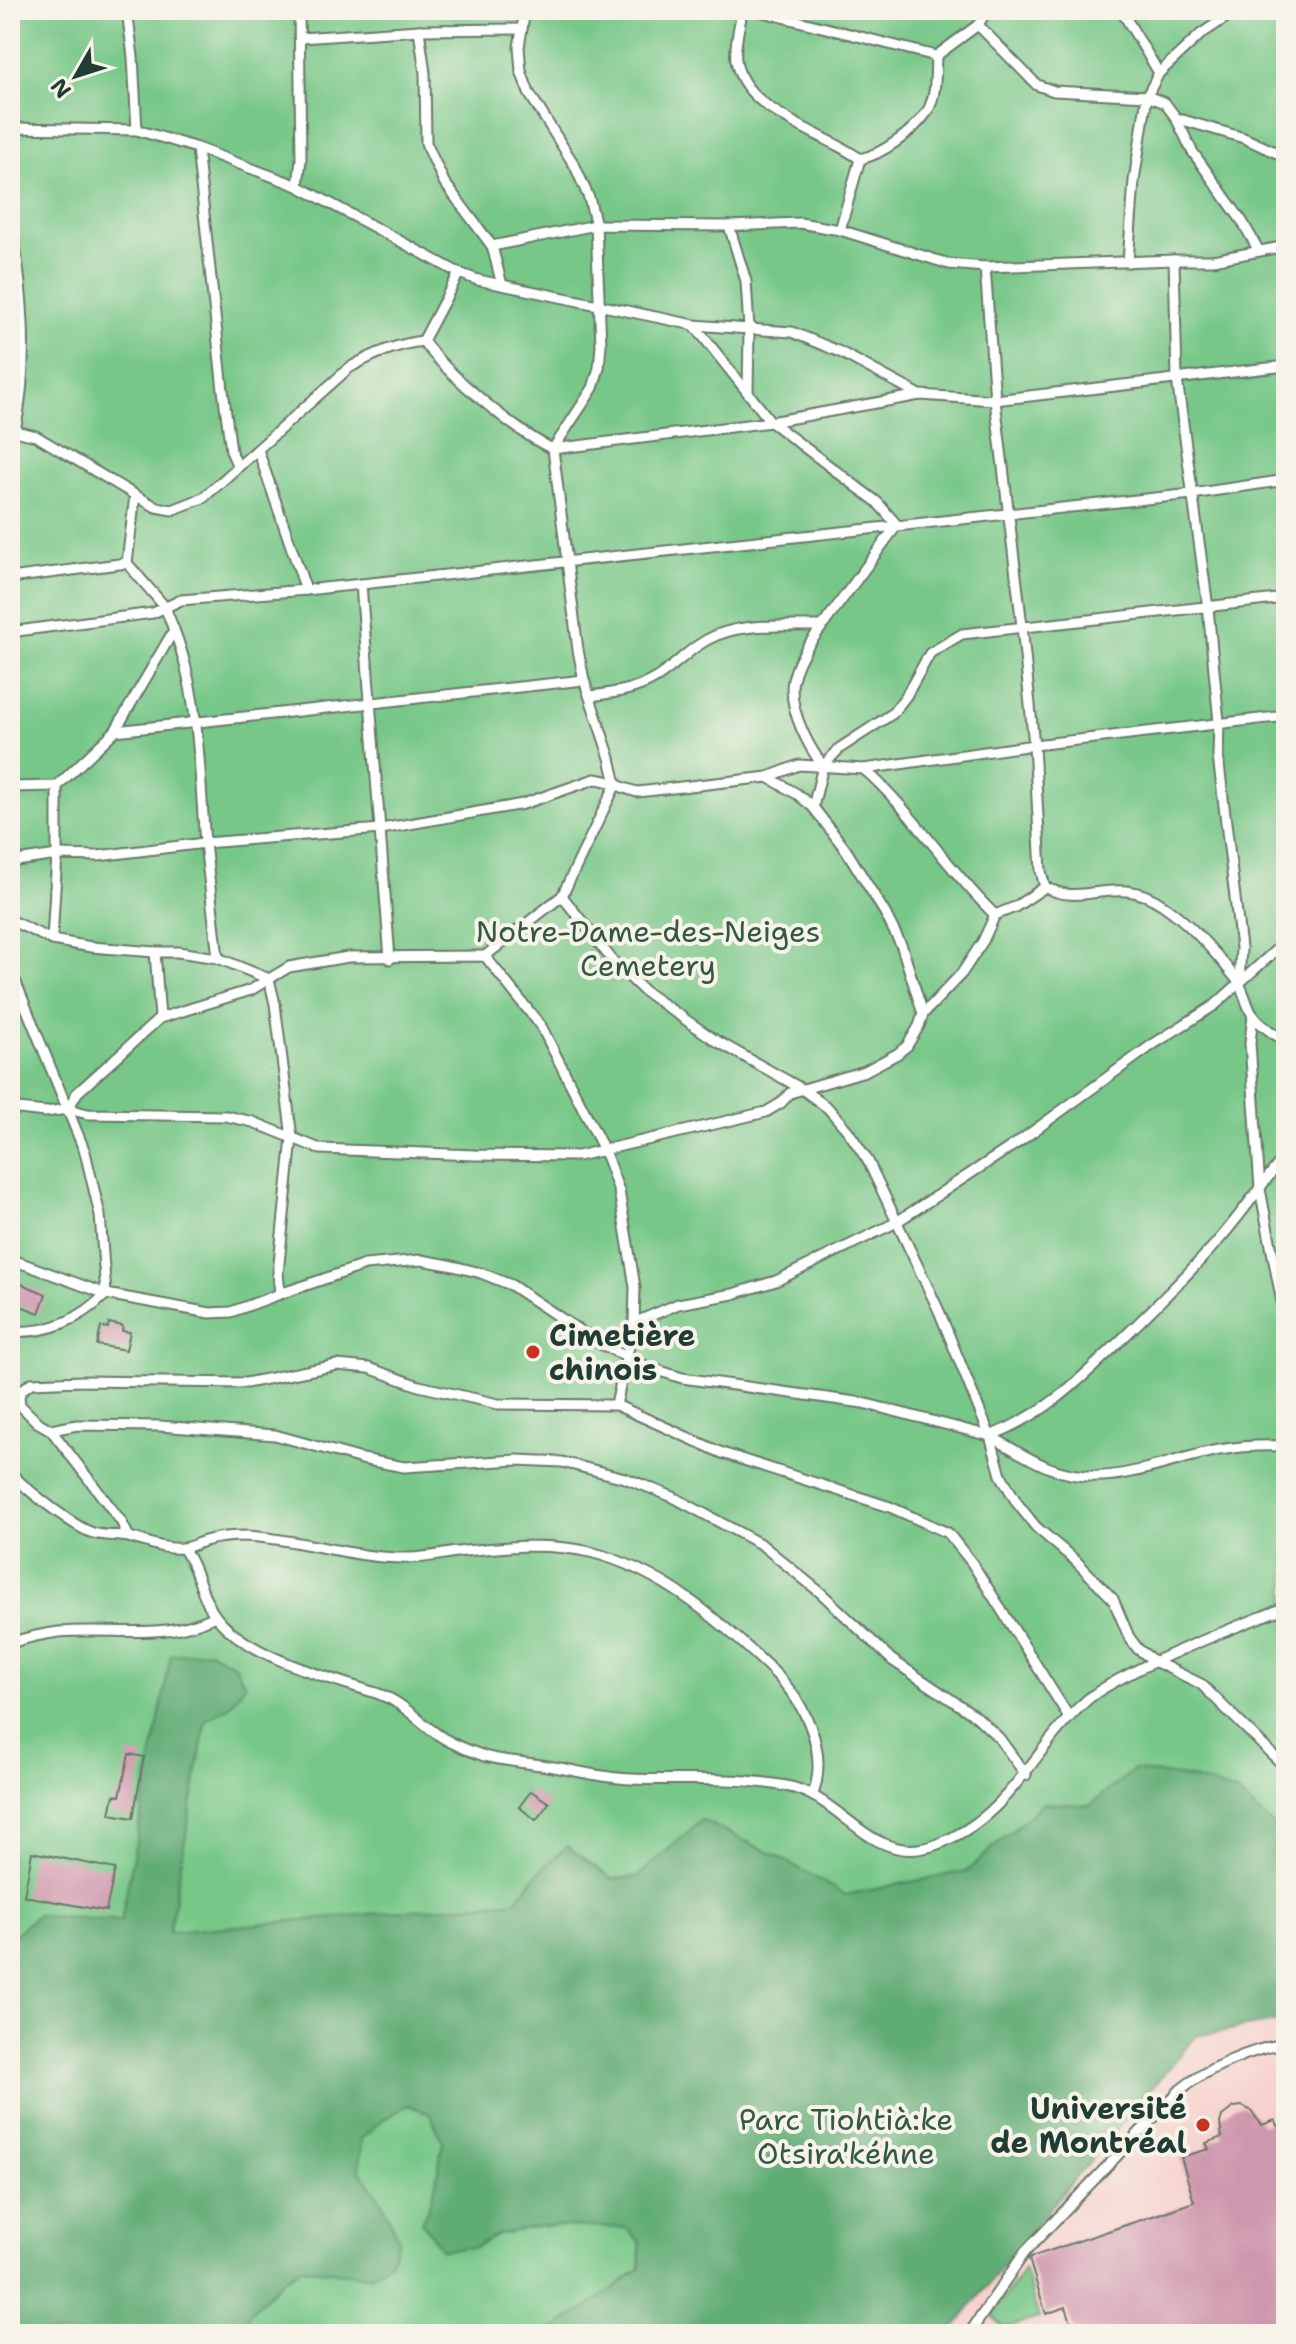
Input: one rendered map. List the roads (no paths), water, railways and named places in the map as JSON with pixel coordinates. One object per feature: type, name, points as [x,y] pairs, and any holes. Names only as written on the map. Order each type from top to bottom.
[{"type":"lane","points":[[127,10],[137,130]]},
{"type":"lane","points":[[298,186],[301,159],[299,10]]},
{"type":"lane","points":[[68,1109],[77,1093],[160,1018],[251,990],[289,967],[348,957],[485,956],[562,896],[616,784],[584,680],[553,449],[593,388],[601,345],[596,225],[589,198],[575,166],[529,93],[520,59],[525,10]]},
{"type":"lane","points":[[742,10],[735,56],[738,72],[751,91],[766,106],[860,159],[871,157],[887,146],[913,127],[928,111],[934,90],[936,56]]},
{"type":"lane","points":[[755,10],[936,56]]},
{"type":"lane","points":[[936,56],[978,25],[987,10]]},
{"type":"lane","points":[[1121,10],[1159,73]]},
{"type":"lane","points":[[1128,262],[1134,181],[1147,96],[1159,73],[1201,34],[1237,10]]},
{"type":"lane","points":[[978,25],[1037,85],[1054,91],[1147,96],[1165,103],[1192,151],[1242,221],[1259,251]]},
{"type":"lane","points":[[300,38],[419,30],[522,29]]},
{"type":"lane","points":[[419,30],[425,73],[426,143],[444,182],[492,246],[502,285]]},
{"type":"lane","points":[[1176,118],[1244,138],[1286,157]]},
{"type":"lane","points":[[10,128],[137,130],[197,148],[298,186],[459,273],[502,285],[694,325],[792,332],[840,352],[920,395]]},
{"type":"lane","points":[[197,148],[223,390],[231,451],[238,467]]},
{"type":"lane","points":[[840,230],[860,159]]},
{"type":"lane","points":[[10,216],[24,309],[21,400],[12,431],[36,436],[156,507],[172,510],[203,498],[349,368],[370,355],[404,343],[423,341]]},
{"type":"lane","points":[[492,246],[596,225],[800,223],[840,230],[949,264],[985,267],[1213,260],[1285,243]]},
{"type":"lane","points":[[729,226],[746,281],[748,393]]},
{"type":"lane","points":[[1174,260],[1177,379],[1208,608],[1219,722],[1218,756],[1241,948],[1239,983]]},
{"type":"lane","points":[[985,267],[995,400],[1022,626],[1034,745],[1041,871],[1045,887],[1070,895],[1115,889],[1140,892],[1183,919],[1239,983],[1253,1015],[1286,1041]]},
{"type":"lane","points":[[423,341],[459,273]]},
{"type":"lane","points":[[694,325],[771,422],[877,502],[897,525]]},
{"type":"lane","points":[[423,341],[432,353],[498,412],[532,440],[553,449],[771,422],[920,395],[995,400],[1286,366]]},
{"type":"lane","points":[[258,450],[306,590]]},
{"type":"lane","points":[[10,632],[153,613],[181,600],[306,590],[1192,494],[1286,480]]},
{"type":"lane","points":[[135,495],[127,563],[165,607],[181,647],[195,723],[218,958]]},
{"type":"lane","points":[[823,766],[810,748],[801,726],[792,689],[797,665],[897,525]]},
{"type":"lane","points":[[10,578],[127,563]]},
{"type":"lane","points":[[361,584],[390,959]]},
{"type":"lane","points":[[813,807],[823,766],[840,748],[892,714],[930,653],[962,634],[1286,598]]},
{"type":"lane","points":[[590,696],[637,687],[658,677],[691,649],[718,634],[745,628],[822,626]]},
{"type":"lane","points":[[10,787],[57,786],[115,731],[174,630]]},
{"type":"lane","points":[[115,731],[584,680]]},
{"type":"lane","points":[[10,862],[57,855],[98,856],[205,843],[381,829],[523,804],[595,779],[616,784],[623,790],[638,792],[768,777],[799,765],[864,769],[1034,745],[1286,716]]},
{"type":"lane","points":[[864,769],[907,814],[968,889],[995,915]]},
{"type":"lane","points":[[768,777],[813,807],[865,877],[902,947],[923,1014]]},
{"type":"lane","points":[[52,940],[57,786]]},
{"type":"lane","points":[[10,1108],[45,1112],[68,1109],[88,1114],[226,1116],[253,1122],[320,1149],[578,1156],[766,1112],[790,1093],[865,1071],[897,1054],[907,1046],[923,1014],[962,973],[983,941],[995,915],[1015,907],[1045,887]]},
{"type":"lane","points":[[562,896],[613,961],[644,991],[715,1040],[802,1089],[828,1108],[848,1131],[868,1161],[939,1311],[990,1436],[1001,1475],[1017,1503],[1036,1527],[1076,1561],[1113,1599],[1129,1637],[1138,1649],[1154,1661],[1201,1684],[1286,1768]]},
{"type":"lane","points":[[10,920],[52,940],[91,947],[178,952],[218,958],[269,979]]},
{"type":"lane","points":[[634,1323],[678,1304],[733,1294],[776,1281],[895,1223],[1017,1143],[1152,1045],[1215,1005],[1286,941]]},
{"type":"lane","points":[[155,952],[160,1018]]},
{"type":"lane","points":[[485,956],[541,1026],[604,1150],[619,1191],[635,1287],[634,1323],[616,1405]]},
{"type":"lane","points":[[10,968],[85,1152],[100,1215],[106,1294]]},
{"type":"lane","points":[[269,979],[292,1138],[278,1273],[280,1294]]},
{"type":"lane","points":[[1253,1015],[1250,1043],[1260,1189],[1286,1323]]},
{"type":"lane","points":[[990,1436],[1023,1423],[1062,1396],[1159,1304],[1218,1241],[1286,1155]]},
{"type":"lane","points":[[10,1259],[106,1294],[210,1313],[231,1312],[365,1265],[421,1260],[481,1273],[511,1285],[598,1343],[682,1378],[863,1403],[990,1436],[1052,1469],[1099,1477],[1144,1471],[1219,1450],[1286,1446]]},
{"type":"lane","points":[[10,1331],[55,1327],[78,1318],[106,1294]]},
{"type":"lane","points":[[129,1537],[121,1521],[51,1430],[37,1422],[20,1405],[22,1390],[31,1383],[246,1383],[337,1365],[369,1368],[419,1386],[498,1404],[616,1405],[722,1453],[890,1507],[948,1533],[972,1563],[1069,1717]]},
{"type":"lane","points":[[51,1430],[77,1425],[160,1426],[275,1435],[404,1467],[517,1460],[562,1462],[650,1487],[762,1545],[892,1660],[977,1717],[999,1738],[1026,1775]]},
{"type":"lane","points":[[12,1479],[91,1533],[129,1537],[165,1547],[183,1548],[208,1540],[245,1536],[353,1554],[410,1558],[532,1545],[562,1547],[626,1564],[682,1593],[781,1679],[809,1721],[816,1745],[818,1782],[813,1794]]},
{"type":"lane","points":[[183,1548],[215,1616],[244,1641],[268,1654],[389,1698],[441,1737],[482,1755],[627,1779],[729,1780],[788,1786],[813,1794],[876,1841],[904,1851],[920,1849],[965,1831],[987,1814],[1026,1775],[1069,1717],[1111,1683],[1154,1661],[1286,1607]]},
{"type":"lane","points":[[10,1643],[60,1632],[124,1633],[198,1625],[215,1616]]},
{"type":"lane","points":[[969,2334],[1025,2252],[1180,2090],[1196,2077],[1259,2051],[1286,2044]]},
{"type":"place","name":"Cimetière chinois","points":[[533,1352]]},
{"type":"place","name":"Université de Montréal","points":[[1203,2125]]},
{"type":"park label","name":"Notre-Dame-des-Neiges Cemetery","points":[[648,948]]},
{"type":"park label","name":"Parc Tiohtià:ke Otsira'kéhne","points":[[846,2136]]}]
